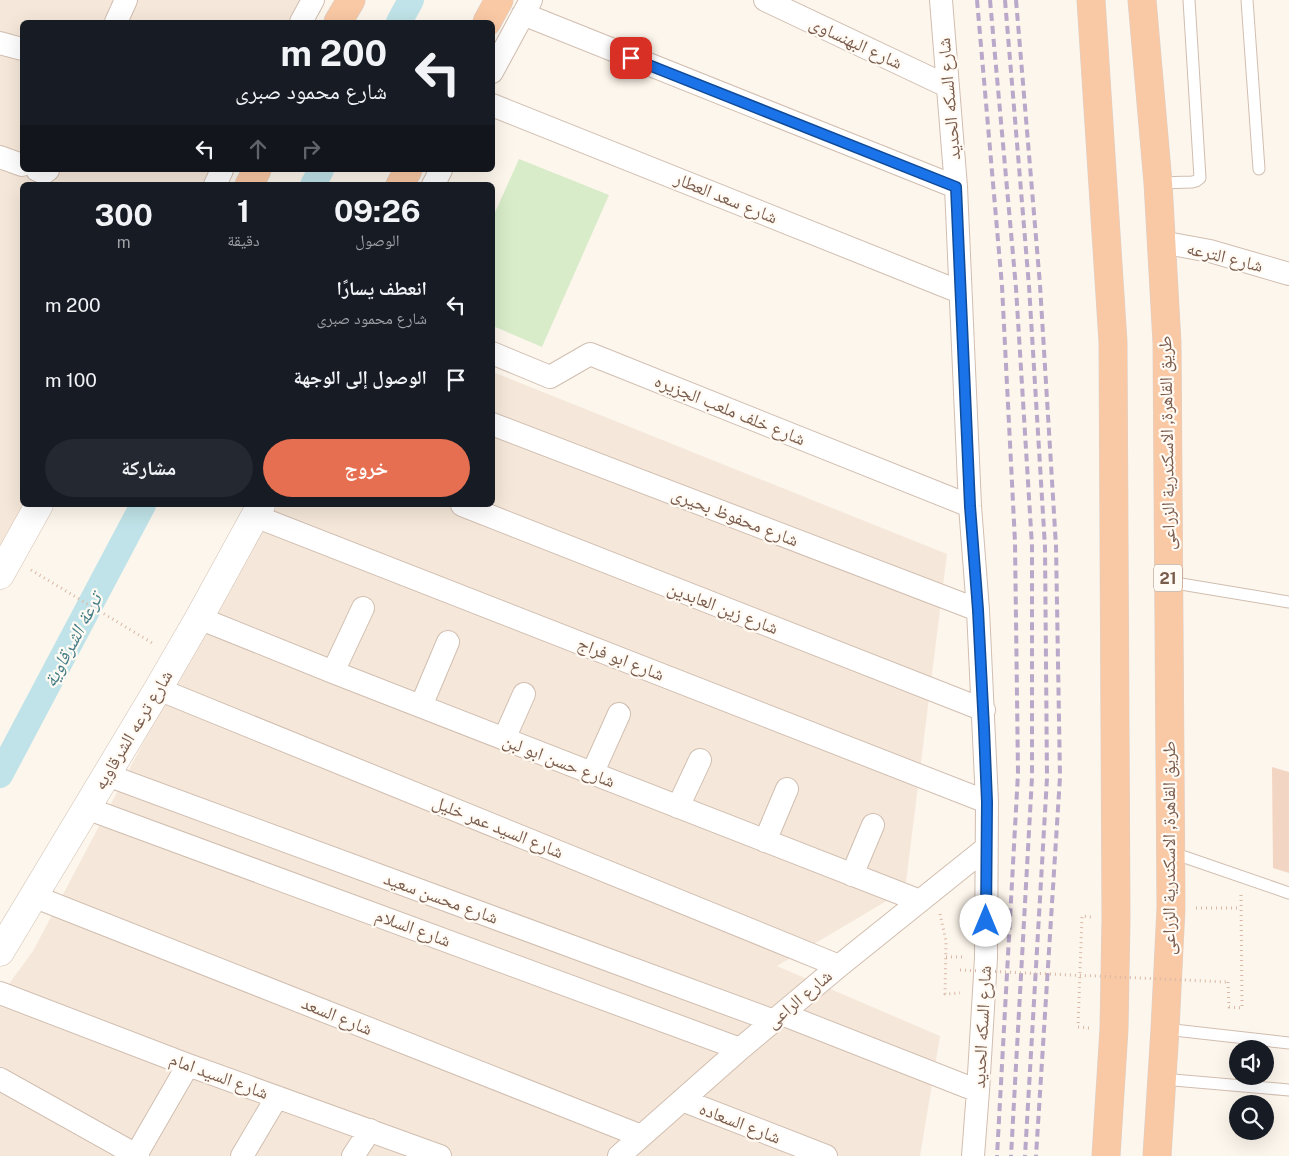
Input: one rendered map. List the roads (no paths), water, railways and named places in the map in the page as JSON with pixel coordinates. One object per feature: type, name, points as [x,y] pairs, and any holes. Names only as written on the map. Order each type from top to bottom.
[{"type":"highway","points":[[339,20],[351,0]]},
{"type":"highway","points":[[488,20],[499,0]]},
{"type":"highway","points":[[1091,0],[1113,352],[1116,918],[1114,1029],[1106,1156]]},
{"type":"highway","name":"طريق القاهرة, الاسكندرية الزراعى","points":[[1142,0],[1158,183],[1167,343],[1171,908],[1157,1156]]},
{"type":"street","points":[[117,20],[126,0]]},
{"type":"street","points":[[302,20],[314,0]]},
{"type":"street","name":"شارع البهنساوى","points":[[764,0],[947,86]]},
{"type":"street","name":"شارع السكه الحديد","points":[[941,0],[956,187],[970,506],[984,710],[987,802],[986,958],[973,1156]]},
{"type":"street","points":[[495,66],[527,7],[956,187]]},
{"type":"street","points":[[0,42],[20,48]]},
{"type":"street","name":"شارع سعد العطار","points":[[495,106],[960,292]]},
{"type":"street","points":[[0,157],[20,164]]},
{"type":"street","name":"شارع الترعه","points":[[1161,242],[1210,251],[1289,274]]},
{"type":"street","name":"شارع خلف ملعب الجزيره","points":[[495,353],[550,377],[590,354],[970,506]]},
{"type":"street","name":"شارع محفوظ بحيرى","points":[[495,425],[978,610]]},
{"type":"street","points":[[3,561],[38,507]]},
{"type":"street","name":"شارع زين العابدين","points":[[467,507],[984,710]]},
{"type":"street","name":"شارع ترعه الشرقاويه","points":[[0,952],[158,689],[258,511]]},
{"type":"street","name":"شارع ابو فراج","points":[[258,511],[987,802]]},
{"type":"street","points":[[333,672],[362,608]]},
{"type":"street","name":"شارع حسن ابو لبن","points":[[199,618],[852,875],[925,897]]},
{"type":"street","points":[[420,706],[448,642]]},
{"type":"street","name":"شارع السيد عمر خليل","points":[[158,689],[839,966]]},
{"type":"street","points":[[504,739],[524,694]]},
{"type":"street","points":[[592,774],[619,714]]},
{"type":"street","points":[[678,807],[700,760]]},
{"type":"street","name":"شارع محسن سعيد","points":[[107,774],[978,1091]]},
{"type":"street","points":[[765,841],[787,789]]},
{"type":"street","name":"شارع السلام","points":[[86,808],[740,1049]]},
{"type":"street","points":[[852,875],[873,825]]},
{"type":"street","name":"شارع الراعى","points":[[619,1156],[778,1017],[986,848]]},
{"type":"street","name":"شارع السعد","points":[[34,896],[641,1136]]},
{"type":"street","name":"شارع السيد امام","points":[[0,993],[188,1065],[440,1156]]},
{"type":"street","points":[[0,1079],[137,1155],[188,1065]]},
{"type":"street","points":[[242,1156],[277,1097]]},
{"type":"street","name":"شارع السعاده","points":[[682,1100],[826,1156]]},
{"type":"street","points":[[353,1156],[370,1130]]},
{"type":"lane","points":[[1158,183],[1192,182],[1200,178],[1188,0]]},
{"type":"lane","points":[[1247,0],[1259,169]]},
{"type":"lane","points":[[1168,582],[1289,602]]},
{"type":"lane","points":[[1170,852],[1289,893]]},
{"type":"lane","points":[[1165,1029],[1289,1043]]},
{"type":"lane","points":[[1162,1079],[1289,1090]]},
{"type":"waterway","name":"ترعة الشرقاوية","points":[[400,20],[411,0]]},
{"type":"waterway","name":"ترعة الشرقاوية","points":[[315,182],[320,172]]},
{"type":"waterway","name":"ترعة الشرقاوية","points":[[0,775],[142,507]]},
{"type":"railway","points":[[977,0],[1002,286],[1015,542],[1018,773],[997,1156]]},
{"type":"railway","points":[[990,0],[1016,288],[1032,546],[1032,777],[1011,1156]]},
{"type":"railway","points":[[1005,0],[1029,286],[1045,547],[1047,778],[1025,1156]]},
{"type":"railway","points":[[1016,0],[1040,285],[1056,546],[1060,777],[1036,1156]]}]
